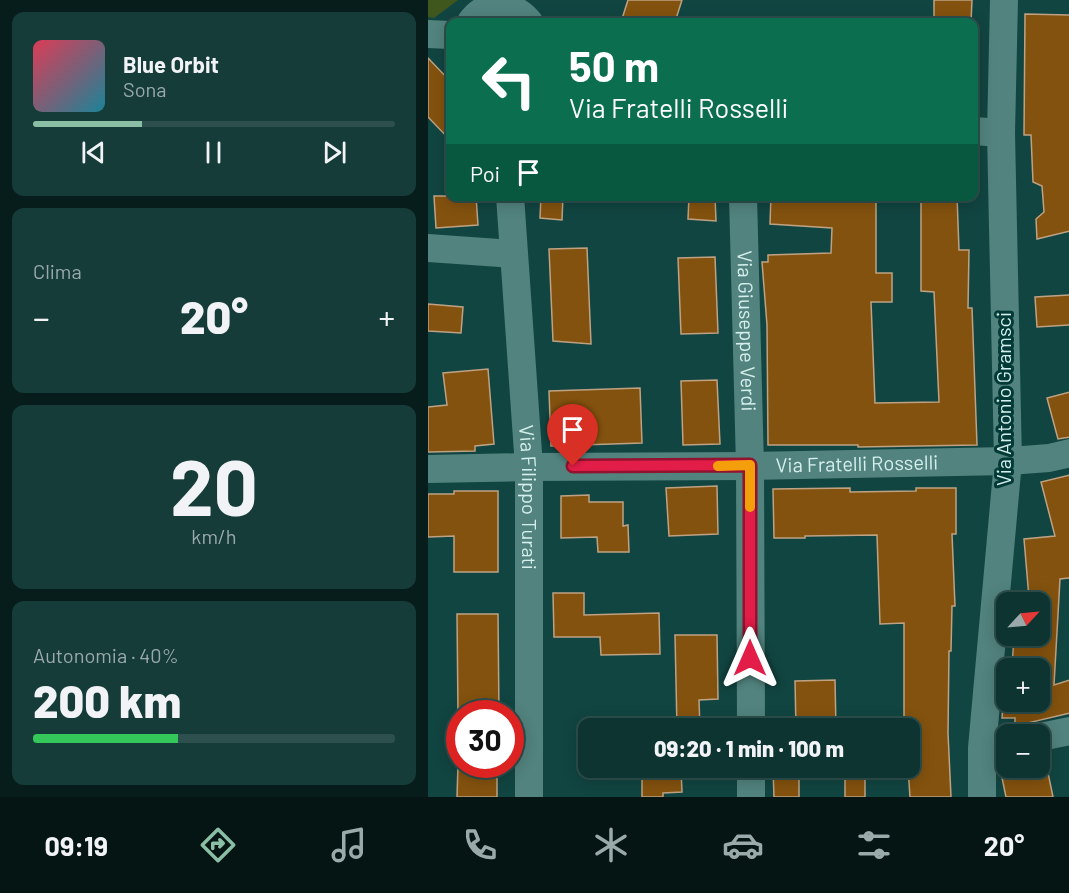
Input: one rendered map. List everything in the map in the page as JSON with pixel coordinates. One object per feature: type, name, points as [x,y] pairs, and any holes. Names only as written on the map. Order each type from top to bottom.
[{"type":"street","name":"Via Antonio Gramsci","points":[[982,797],[994,746],[1008,460],[987,132],[1004,0]]},
{"type":"street","points":[[474,18],[483,11],[506,3],[526,18]]},
{"type":"street","points":[[428,34],[446,35]]},
{"type":"street","name":"Via Filippo Turati","points":[[510,201],[529,467],[529,797]]},
{"type":"street","name":"Via Giuseppe Verdi","points":[[743,201],[750,465],[751,718]]},
{"type":"street","points":[[428,248],[513,254]]},
{"type":"street","name":"Via Fratelli Rosselli","points":[[428,469],[1008,460],[1049,458],[1070,453]]},
{"type":"street","points":[[1050,735],[1070,731]]},
{"type":"street","points":[[751,778],[751,797]]},
{"type":"green space","points":[[428,0],[458,0],[434,18],[428,17]]},
{"type":"building","points":[[628,0],[682,0],[676,18],[622,18]]},
{"type":"building","points":[[934,0],[972,0],[971,18],[934,18]]},
{"type":"building","points":[[1025,14],[1070,15],[1070,231],[1037,239],[1036,219],[1044,212],[1042,186],[1033,182],[1031,135],[1024,135]]},
{"type":"building","points":[[428,58],[446,77],[446,136],[428,117]]},
{"type":"building","points":[[434,196],[446,196],[446,201],[476,201],[478,225],[436,228]]},
{"type":"building","points":[[541,201],[563,201],[562,220],[540,218]]},
{"type":"building","points":[[689,201],[715,201],[716,221],[688,219]]},
{"type":"building","points":[[771,201],[876,201],[876,273],[892,273],[892,302],[871,302],[875,403],[939,402],[934,292],[921,291],[921,201],[957,201],[959,250],[969,250],[968,308],[972,308],[977,445],[858,447],[858,445],[768,445],[767,325],[762,262],[768,262],[768,255],[831,253],[832,228],[770,224]]},
{"type":"building","points":[[587,248],[591,344],[553,341],[549,249]]},
{"type":"building","points":[[715,257],[718,333],[681,334],[678,258]]},
{"type":"building","points":[[1070,295],[1070,325],[1037,327],[1035,297]]},
{"type":"building","points":[[428,304],[463,307],[461,333],[428,331]]},
{"type":"building","points":[[488,369],[494,444],[475,446],[475,451],[428,452],[428,407],[447,405],[443,373]]},
{"type":"building","points":[[717,380],[720,444],[683,445],[681,381]]},
{"type":"building","points":[[640,388],[642,443],[551,446],[549,391]]},
{"type":"building","points":[[1070,392],[1070,437],[1058,439],[1047,398]]},
{"type":"building","points":[[1070,475],[1070,578],[1060,579],[1054,685],[1070,680],[1070,713],[1015,724],[1015,718],[1002,718],[1002,712],[1050,712],[1050,658],[1013,658],[1013,646],[1050,646],[1050,592],[1028,592],[1024,539],[1055,536],[1041,482]]},
{"type":"building","points":[[717,486],[718,534],[669,536],[666,488]]},
{"type":"building","points":[[850,488],[850,492],[956,488],[956,534],[952,534],[955,606],[952,606],[951,651],[949,651],[948,733],[951,797],[910,797],[909,778],[920,778],[920,718],[904,718],[904,623],[880,624],[877,535],[774,538],[773,489]]},
{"type":"building","points":[[454,491],[498,491],[498,572],[454,572],[454,536],[428,537],[428,494],[454,494]]},
{"type":"building","points":[[589,495],[589,502],[623,502],[623,526],[628,525],[629,552],[598,552],[597,537],[561,538],[561,496]]},
{"type":"building","points":[[553,593],[584,593],[584,615],[659,613],[660,654],[601,655],[600,637],[554,637]]},
{"type":"building","points":[[457,614],[498,614],[499,700],[458,700]]},
{"type":"building","points":[[675,635],[717,635],[718,699],[699,700],[700,718],[677,718]]},
{"type":"building","points":[[835,680],[836,718],[796,718],[795,681]]},
{"type":"building","points":[[458,778],[497,778],[497,797],[457,797]]},
{"type":"building","points":[[642,778],[681,778],[682,792],[663,793],[663,797],[642,797]]},
{"type":"building","points":[[773,778],[799,778],[799,797],[774,797]]},
{"type":"building","points":[[845,778],[865,778],[865,797],[845,797]]},
{"type":"building","points":[[1002,778],[1049,778],[1053,797],[1006,797]]},
{"type":"slow traffic","points":[[718,466],[750,465],[750,507]]},
{"type":"route","points":[[573,466],[750,465],[750,658]]}]
